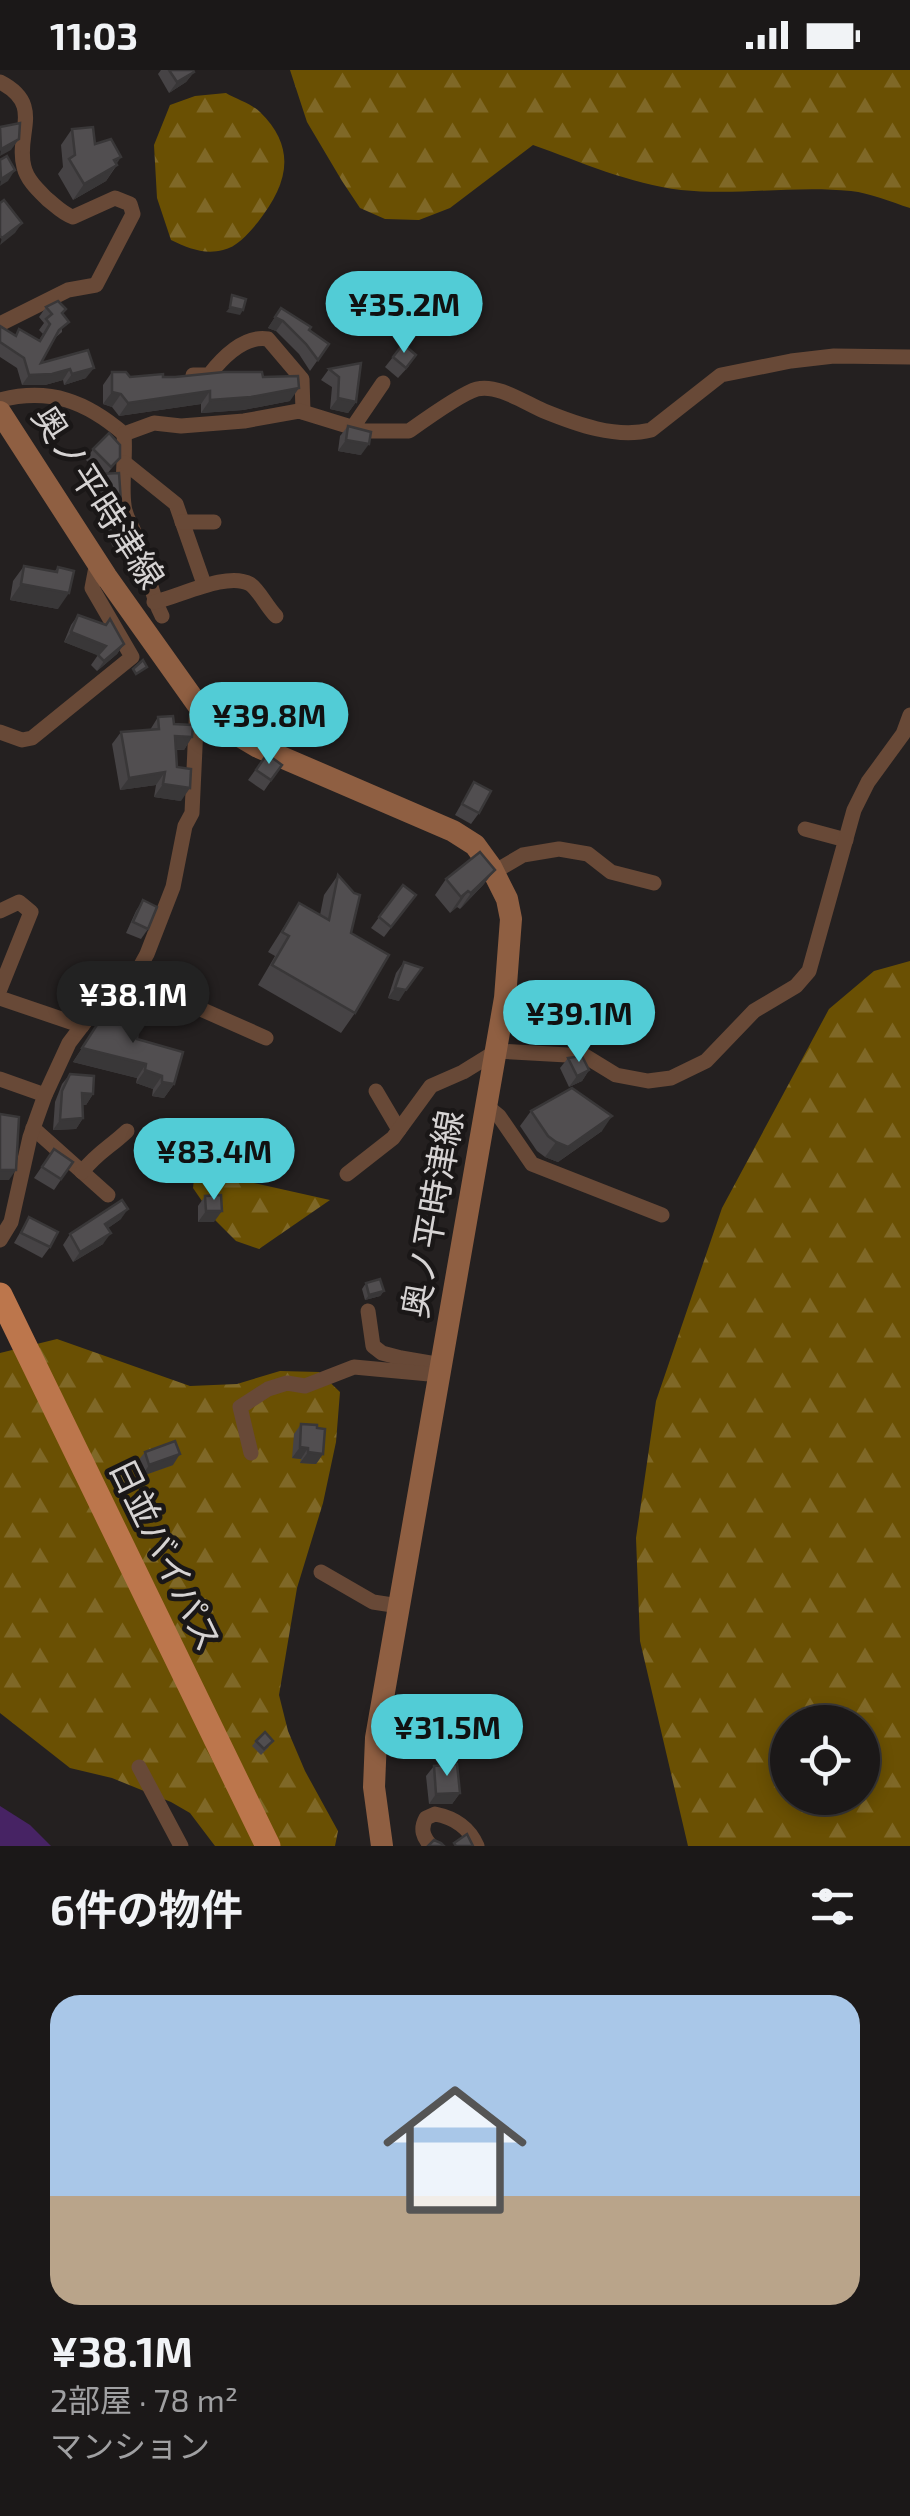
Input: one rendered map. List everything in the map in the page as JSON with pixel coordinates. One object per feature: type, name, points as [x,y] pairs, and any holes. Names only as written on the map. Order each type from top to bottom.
[{"type":"highway","name":"日並バイパス","points":[[0,1295],[268,1846]]},
{"type":"main road","name":"奥ノ平時津線","points":[[0,412],[97,562],[197,704],[221,725],[258,747],[467,839],[494,872],[507,899],[510,957],[497,1051],[376,1738],[374,1787],[382,1846]]},
{"type":"street","points":[[0,82],[12,89],[27,114],[24,168],[41,192],[73,217],[115,198],[126,200],[133,214],[96,285],[68,290],[0,324]]},
{"type":"street","points":[[179,377],[209,375],[252,338],[268,339],[302,379],[303,412]]},
{"type":"street","points":[[124,434],[154,423],[181,426],[303,412],[364,431],[410,431],[477,389],[498,392],[601,429],[640,433],[651,430],[721,375],[834,356],[910,357]]},
{"type":"street","points":[[353,427],[383,383]]},
{"type":"street","points":[[0,400],[71,400],[99,412],[124,434],[122,492],[126,517],[136,534],[158,609],[204,584],[244,582],[253,586],[276,616]]},
{"type":"street","points":[[125,463],[176,504],[204,584]]},
{"type":"street","points":[[182,522],[214,522]]},
{"type":"street","points":[[0,732],[22,740],[32,738],[132,658],[92,588],[97,562]]},
{"type":"street","points":[[0,1240],[12,1222],[44,1095],[69,1043],[94,1010],[124,996],[147,954],[173,887],[185,826],[192,813],[197,704]]},
{"type":"street","points":[[346,1174],[399,1130],[431,1086],[497,1051],[585,1056],[616,1075],[648,1081],[670,1078],[706,1062],[754,1011],[796,986],[808,971],[854,810],[868,782],[904,734],[910,715]]},
{"type":"street","points":[[805,830],[846,840]]},
{"type":"street","points":[[494,872],[523,855],[559,849],[588,854],[611,872],[654,883]]},
{"type":"street","points":[[0,911],[19,902],[30,912],[0,989]]},
{"type":"street","points":[[133,979],[266,1038]]},
{"type":"street","points":[[0,998],[82,1026]]},
{"type":"street","points":[[0,1079],[44,1095]]},
{"type":"street","points":[[376,1091],[399,1130]]},
{"type":"street","points":[[488,1107],[499,1116],[532,1164],[662,1215]]},
{"type":"street","points":[[33,1128],[108,1195]]},
{"type":"street","points":[[82,1172],[100,1149],[112,1145],[127,1131]]},
{"type":"street","points":[[368,1311],[373,1346],[382,1353],[441,1370]]},
{"type":"street","points":[[251,1453],[240,1407],[268,1389],[287,1383],[305,1386],[354,1366],[441,1370]]},
{"type":"street","points":[[321,1572],[373,1602],[399,1606]]},
{"type":"street","points":[[139,1767],[181,1846]]},
{"type":"street","points":[[431,1846],[424,1838],[422,1826],[426,1818],[435,1814],[460,1824],[471,1833],[477,1846]]},
{"type":"green space","points":[[290,70],[910,70],[910,208],[851,191],[702,192],[662,187],[606,172],[533,145],[450,208],[419,220],[385,219],[360,208],[342,181],[307,122]]},
{"type":"green space","points":[[226,93],[257,109],[272,126],[284,153],[284,167],[276,194],[247,235],[228,248],[203,251],[171,240],[157,198],[154,145],[170,105],[195,96]]},
{"type":"green space","points":[[910,961],[910,1846],[688,1846],[640,1641],[636,1538],[656,1401],[722,1208],[829,1009],[874,971]]},
{"type":"green space","points":[[195,1170],[330,1200],[259,1249],[236,1241],[215,1220],[193,1188]]},
{"type":"green space","points":[[57,1339],[190,1386],[237,1384],[280,1371],[319,1372],[340,1392],[336,1442],[323,1503],[297,1588],[279,1695],[288,1731],[305,1771],[338,1831],[335,1846],[215,1846],[190,1813],[112,1778],[70,1768],[0,1713],[0,1353]]},
{"type":"shaded area","points":[[0,1806],[30,1825],[51,1846],[0,1846]]},
{"type":"building","points":[[169,70],[193,70],[194,72],[177,82]]},
{"type":"building","points":[[20,123],[19,139],[1,149],[0,127]]},
{"type":"building","points":[[93,127],[95,144],[111,139],[121,157],[114,160],[117,165],[84,184],[69,159],[75,155],[72,129]]},
{"type":"building","points":[[7,156],[15,170],[1,179],[0,160]]},
{"type":"building","points":[[4,200],[22,223],[2,238],[0,203]]},
{"type":"building","points":[[232,295],[246,299],[243,310],[230,307]]},
{"type":"building","points":[[58,301],[66,309],[62,313],[69,322],[59,330],[41,363],[88,350],[94,368],[72,374],[70,369],[29,375],[24,358],[0,342],[0,326],[16,336],[19,329],[40,341],[50,324],[46,319],[52,314],[46,307]]},
{"type":"building","points":[[281,308],[329,344],[318,360],[275,317]]},
{"type":"building","points":[[403,344],[416,355],[406,368],[393,357]]},
{"type":"building","points":[[361,363],[356,402],[338,398],[339,377],[329,369]]},
{"type":"building","points":[[112,372],[126,372],[130,377],[175,377],[262,372],[263,377],[298,376],[299,388],[210,400],[210,391],[128,403],[121,394],[112,392]]},
{"type":"building","points":[[348,426],[371,432],[369,444],[346,440]]},
{"type":"building","points":[[109,433],[120,445],[120,458],[111,467],[93,449]]},
{"type":"building","points":[[119,473],[121,502],[134,533],[121,539],[107,511],[100,474]]},
{"type":"building","points":[[24,566],[74,571],[69,593],[21,584]]},
{"type":"building","points":[[78,615],[106,625],[110,619],[124,644],[104,661],[98,655],[106,646],[71,632]]},
{"type":"building","points":[[143,660],[147,667],[136,674],[133,669]]},
{"type":"building","points":[[173,716],[174,724],[193,725],[192,737],[175,736],[177,767],[191,769],[190,788],[163,784],[165,772],[129,778],[121,732],[159,729],[158,717]]},
{"type":"building","points":[[267,754],[282,765],[271,780],[256,770]]},
{"type":"building","points":[[474,782],[491,791],[479,813],[462,804]]},
{"type":"building","points":[[480,852],[495,870],[471,893],[461,897],[446,879]]},
{"type":"building","points":[[338,875],[360,895],[351,933],[389,955],[355,1013],[272,965],[289,936],[282,932],[299,903],[329,920]]},
{"type":"building","points":[[403,885],[416,895],[391,927],[379,917]]},
{"type":"building","points":[[143,900],[157,907],[148,929],[133,922]]},
{"type":"building","points":[[404,962],[422,968],[406,990],[395,988]]},
{"type":"building","points":[[124,1003],[117,1023],[138,1030],[137,1039],[183,1052],[174,1084],[162,1082],[162,1076],[145,1070],[146,1064],[82,1048],[111,1005]]},
{"type":"building","points":[[582,1056],[589,1070],[577,1076],[568,1058]]},
{"type":"building","points":[[70,1074],[94,1076],[93,1094],[82,1093],[83,1118],[60,1120],[62,1091]]},
{"type":"building","points":[[572,1088],[612,1116],[568,1147],[548,1136],[531,1111]]},
{"type":"building","points":[[0,1114],[19,1117],[16,1170],[0,1170]]},
{"type":"building","points":[[54,1149],[73,1162],[61,1179],[42,1167]]},
{"type":"building","points":[[221,1195],[222,1211],[206,1211],[205,1196]]},
{"type":"building","points":[[122,1200],[128,1209],[105,1224],[111,1233],[80,1252],[70,1234]]},
{"type":"building","points":[[29,1217],[58,1232],[50,1247],[21,1233]]},
{"type":"building","points":[[380,1279],[384,1291],[369,1295],[366,1283]]},
{"type":"building","points":[[301,1424],[325,1429],[323,1454],[300,1447]]},
{"type":"building","points":[[175,1441],[180,1454],[149,1465],[145,1452]]},
{"type":"building","points":[[265,1732],[273,1741],[264,1749],[256,1741]]},
{"type":"building","points":[[457,1764],[460,1793],[436,1794],[434,1766]]},
{"type":"building","points":[[467,1834],[473,1846],[456,1846],[454,1843]]}]
